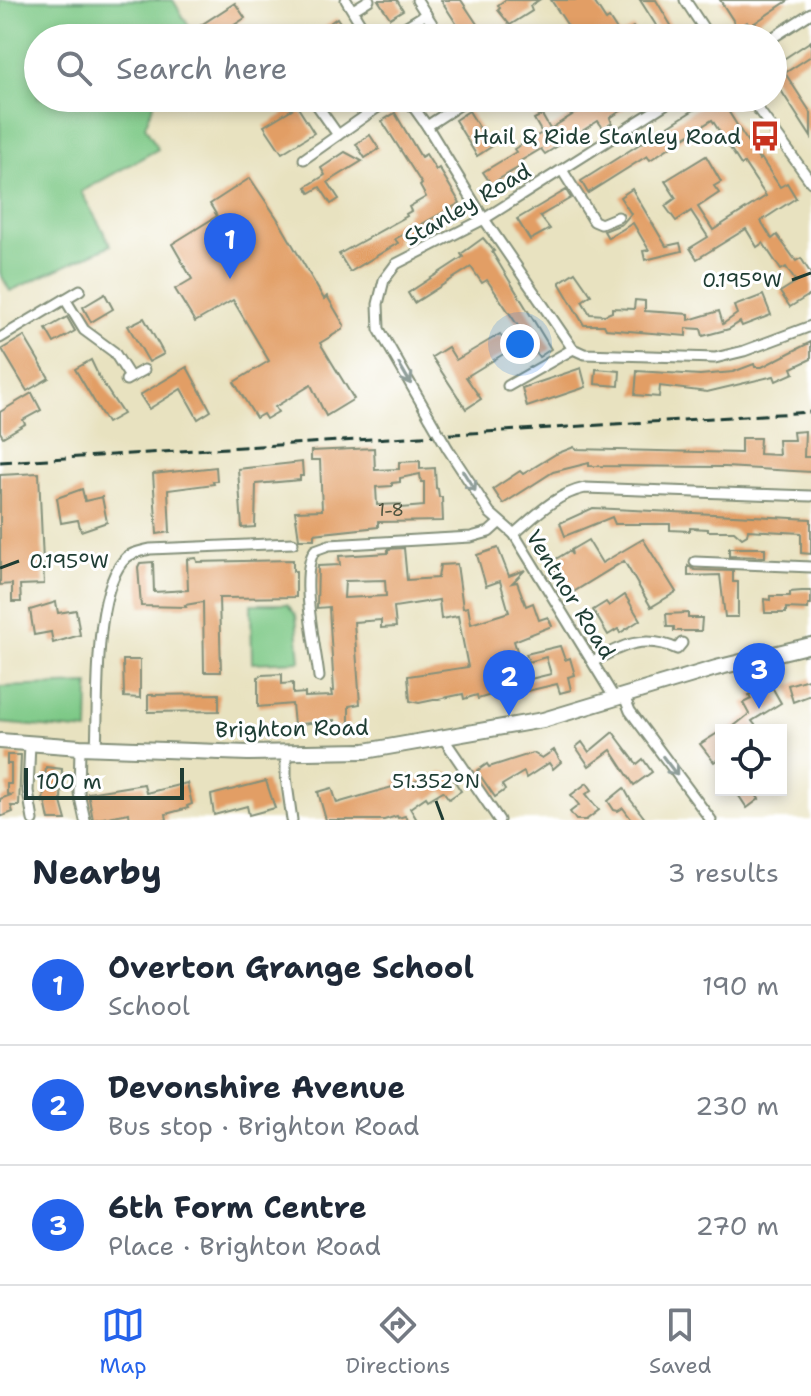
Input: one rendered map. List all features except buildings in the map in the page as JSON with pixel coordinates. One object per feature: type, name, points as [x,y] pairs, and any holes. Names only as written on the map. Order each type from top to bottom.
[{"type":"main road","name":"Brighton Road","points":[[0,741],[286,754],[365,751],[556,717],[716,668],[811,645]]},
{"type":"street","points":[[346,0],[361,24]]},
{"type":"street","points":[[353,10],[369,0]]},
{"type":"street","points":[[417,0],[432,24]]},
{"type":"street","points":[[685,0],[701,24]]},
{"type":"street","points":[[787,28],[811,13]]},
{"type":"street","points":[[410,24],[426,14]]},
{"type":"street","points":[[322,112],[338,135]]},
{"type":"street","points":[[304,159],[371,112]]},
{"type":"street","points":[[417,112],[484,219],[573,349],[584,354],[715,358],[744,351],[811,326]]},
{"type":"street","points":[[427,126],[448,112]]},
{"type":"street","name":"Stanley Road","points":[[490,513],[448,449],[379,329],[378,304],[384,280],[396,264],[484,219],[653,112]]},
{"type":"street","points":[[760,112],[811,182]]},
{"type":"street","points":[[562,170],[594,221],[601,224],[618,217]]},
{"type":"street","points":[[0,338],[80,290]]},
{"type":"street","points":[[65,299],[84,330],[114,352],[128,378],[144,370]]},
{"type":"street","points":[[508,386],[573,349]]},
{"type":"street","points":[[743,482],[743,494]]},
{"type":"street","points":[[514,534],[551,502],[585,488],[811,496]]},
{"type":"street","name":"Ventnor Road","points":[[490,513],[514,534],[593,662],[711,820]]},
{"type":"street","points":[[319,677],[316,643],[308,611],[310,563],[315,550],[336,545],[471,537],[489,532],[499,523]]},
{"type":"street","points":[[96,747],[98,673],[107,602],[115,577],[128,556],[150,549],[293,543]]},
{"type":"street","points":[[695,562],[811,567]]},
{"type":"street","points":[[593,662],[637,641],[660,642],[677,649],[682,643]]},
{"type":"street","points":[[444,739],[499,820]]},
{"type":"street","points":[[30,743],[28,791],[33,820]]},
{"type":"street","points":[[80,747],[79,793],[85,820]]},
{"type":"street","points":[[286,754],[292,820]]},
{"type":"green space","points":[[0,0],[173,0],[188,24],[24,24],[24,112],[151,112],[145,126],[158,149],[81,192],[111,245],[10,291],[0,273]]},
{"type":"green space","points":[[251,604],[287,604],[296,615],[300,661],[252,663]]},
{"type":"green space","points":[[89,684],[88,731],[0,723],[0,687]]},
{"type":"railway","points":[[0,462],[811,412]]},
{"type":"place","name":"Hail & Ride Stanley Road","points":[[765,136]]},
{"type":"place","name":"Overton Grange School","points":[[230,279]]},
{"type":"place","name":"6th Form Centre","points":[[759,709]]},
{"type":"place","name":"Devonshire Avenue","points":[[509,716]]}]
